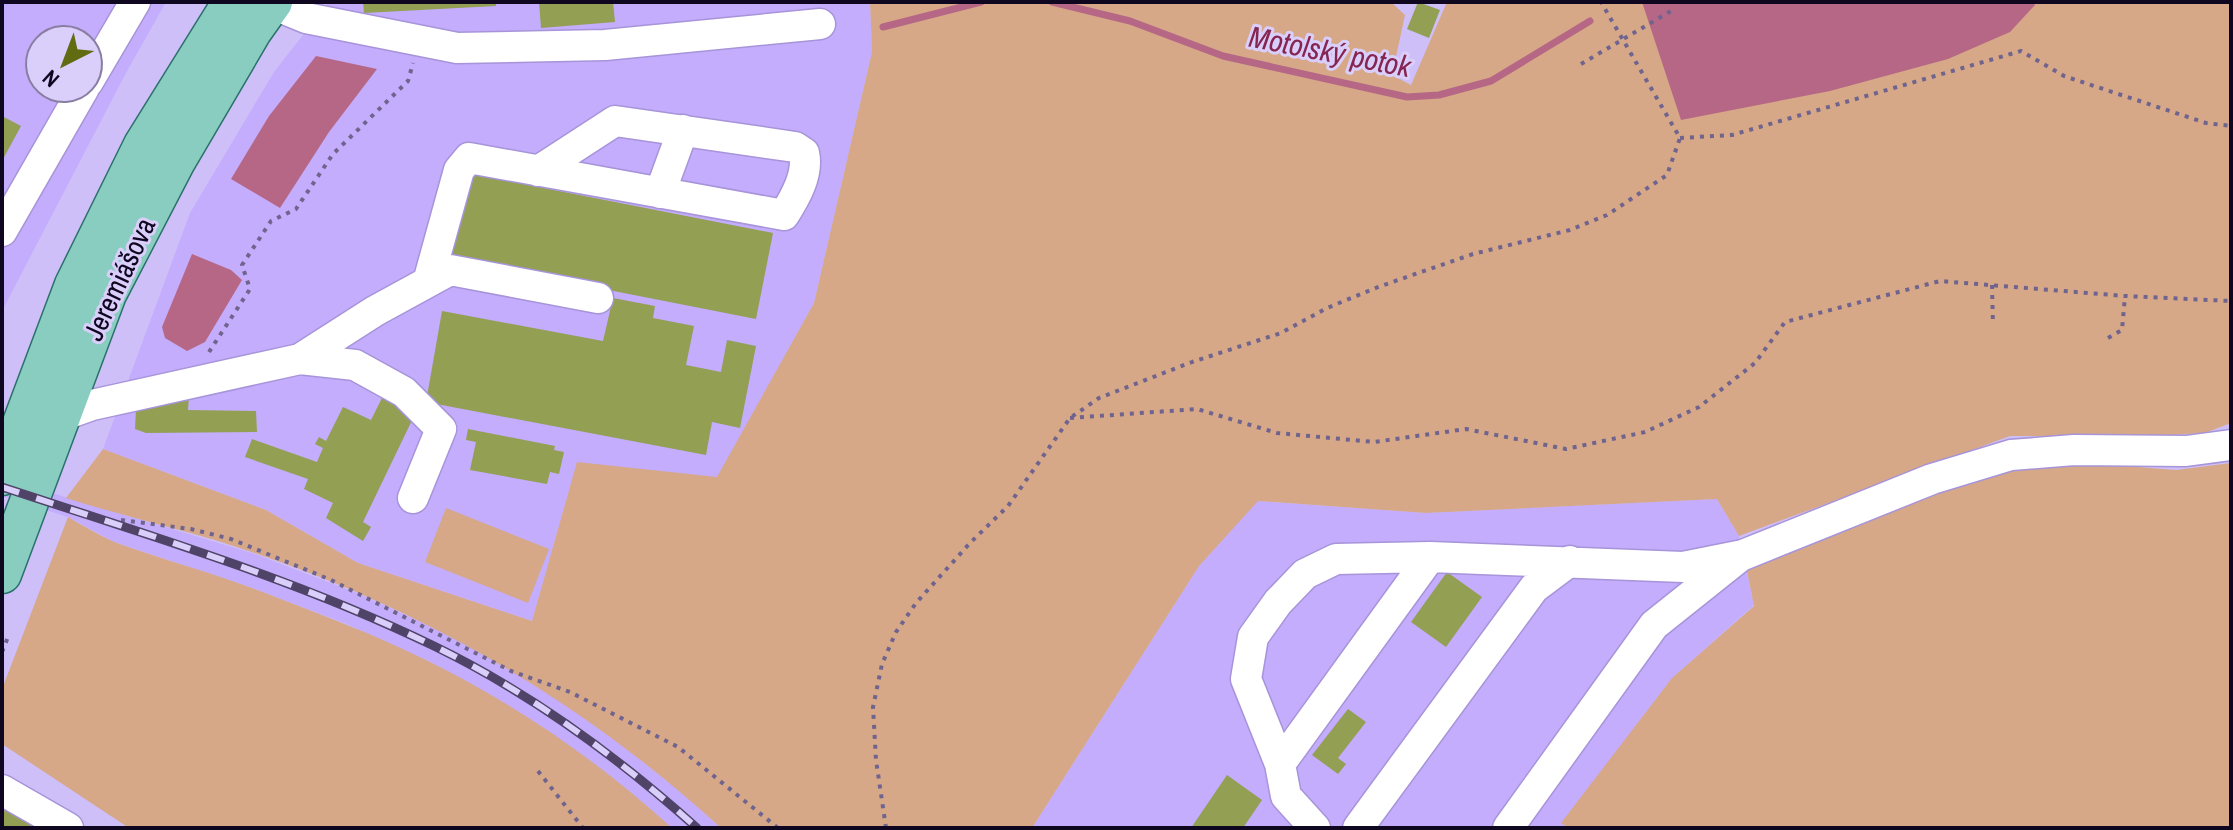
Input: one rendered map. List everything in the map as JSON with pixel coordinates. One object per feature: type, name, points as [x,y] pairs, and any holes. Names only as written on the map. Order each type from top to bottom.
[{"type":"main road","name":"Jeremiášova","points":[[2,476],[74,285],[143,145],[232,2]]},
{"type":"main road","name":"Jeremiášova","points":[[2,574],[107,294],[175,163],[272,3]]},
{"type":"lane","points":[[104,55],[135,2]]},
{"type":"lane","points":[[272,3],[306,18],[457,48],[605,45],[820,24]]},
{"type":"lane","points":[[2,231],[75,104]]},
{"type":"lane","points":[[428,282],[459,170],[469,158],[538,171],[784,215],[807,164],[804,153],[795,147],[615,121],[538,171]]},
{"type":"lane","points":[[660,193],[683,130]]},
{"type":"lane","points":[[300,359],[375,311],[450,270],[598,298]]},
{"type":"lane","points":[[61,416],[92,405],[300,359],[355,365],[404,392],[441,429],[413,498]]},
{"type":"lane","points":[[1315,828],[1286,796],[1280,764],[1246,679],[1253,637],[1278,602],[1305,574],[1336,559],[1430,557],[1683,567],[1743,555],[1932,479],[2011,455],[2074,450],[2186,451],[2231,445]]},
{"type":"lane","points":[[1508,828],[1654,625],[1743,555]]},
{"type":"lane","points":[[1280,764],[1430,557]]},
{"type":"lane","points":[[1358,828],[1534,588],[1570,561]]},
{"type":"lane","points":[[2,790],[68,828]]},
{"type":"path","points":[[886,828],[876,760],[873,707],[882,664],[896,632],[916,603],[1008,506],[1070,418],[1099,398],[1192,362],[1281,333],[1327,308],[1378,287],[1473,254],[1570,230],[1607,215],[1667,175],[1680,138],[1601,2]]},
{"type":"path","points":[[1581,64],[1671,11]]},
{"type":"path","points":[[182,386],[202,362],[250,289],[242,265],[271,221],[296,209],[333,154],[408,81],[418,41]]},
{"type":"path","points":[[1680,138],[1732,135],[2021,51],[2064,76],[2206,123],[2231,126]]},
{"type":"path","points":[[1070,418],[1197,409],[1277,433],[1374,442],[1466,429],[1566,449],[1645,432],[1699,407],[1755,363],[1785,322],[1940,281],[2231,301]]},
{"type":"path","points":[[1992,285],[1993,325]]},
{"type":"path","points":[[2108,338],[2122,330],[2125,296]]},
{"type":"path","points":[[121,520],[191,529],[231,539],[331,580],[511,671],[570,692],[678,747],[778,828]]},
{"type":"path","points":[[2,652],[8,637]]},
{"type":"path","points":[[538,771],[583,828]]},
{"type":"shaded area","points":[[2,2],[166,2],[2,311]]},
{"type":"shaded area","points":[[329,2],[870,2],[872,52],[814,303],[717,478],[577,463],[532,621],[358,563],[266,510],[103,449],[190,213],[274,72]]},
{"type":"shaded area","points":[[870,2],[1391,2],[1405,15],[1392,75],[1411,85],[1447,2],[2231,2],[2231,423],[2205,433],[2010,436],[1739,536],[1717,499],[1426,513],[1258,501],[1199,566],[1032,828],[721,828],[665,779],[607,735],[486,656],[422,623],[288,565],[218,541],[66,498],[103,449],[266,510],[358,563],[532,621],[577,462],[717,477],[814,303],[872,52]]},
{"type":"shaded area","points":[[1642,2],[2034,2],[2035,5],[2010,32],[1948,59],[1830,91],[1681,120]]},
{"type":"shaded area","points":[[316,56],[377,69],[329,132],[280,208],[231,179],[269,116]]},
{"type":"shaded area","points":[[192,254],[231,270],[242,280],[205,342],[187,351],[165,338],[162,327]]},
{"type":"shaded area","points":[[2231,463],[2231,828],[1568,828],[1561,823],[1672,678],[1754,606],[1746,566],[1873,510],[2012,469],[2098,464],[2176,470]]},
{"type":"shaded area","points":[[2,478],[255,554],[357,593],[443,632],[509,668],[569,707],[685,795],[721,828],[672,828],[551,734],[492,696],[428,661],[344,623],[244,585],[114,542],[68,517],[2,496]]},
{"type":"shaded area","points":[[1717,499],[1739,536],[1754,605],[1672,678],[1562,823],[1568,828],[1032,828],[1199,566],[1257,501],[1426,513]]},
{"type":"shaded area","points":[[446,508],[549,549],[528,603],[425,562]]},
{"type":"shaded area","points":[[68,517],[117,543],[260,591],[428,661],[493,696],[556,736],[616,780],[672,828],[129,828],[2,744],[2,689]]},
{"type":"building","points":[[363,2],[496,2],[496,6],[364,13]]},
{"type":"building","points":[[539,2],[613,2],[615,22],[541,28]]},
{"type":"building","points":[[1418,2],[1440,10],[1429,38],[1407,29]]},
{"type":"building","points":[[2,116],[21,126],[2,161]]},
{"type":"building","points":[[467,173],[773,233],[756,319],[450,259]]},
{"type":"building","points":[[613,298],[655,306],[653,318],[694,326],[686,365],[721,372],[727,340],[756,346],[740,428],[712,422],[706,455],[426,402],[442,311],[603,341]]},
{"type":"building","points":[[189,395],[188,410],[256,411],[257,432],[146,433],[135,429],[136,409]]},
{"type":"building","points":[[383,396],[416,412],[363,522],[371,527],[363,541],[326,518],[333,503],[304,489],[308,479],[245,457],[252,439],[317,462],[323,448],[315,444],[319,437],[326,441],[343,407],[371,420]]},
{"type":"building","points":[[468,429],[555,446],[554,450],[564,452],[559,474],[550,472],[547,484],[470,470],[476,442],[466,440]]},
{"type":"building","points":[[1447,572],[1482,597],[1446,647],[1411,622]]},
{"type":"building","points":[[1348,709],[1366,722],[1338,758],[1346,764],[1338,774],[1312,755]]},
{"type":"building","points":[[1227,775],[1262,800],[1243,828],[1191,828]]},
{"type":"building","points":[[2,808],[30,823],[32,828],[2,828]]},
{"type":"waterway","name":"Motolský potok","points":[[883,27],[981,2]]},
{"type":"waterway","name":"Motolský potok","points":[[1052,2],[1130,21],[1223,56],[1407,97],[1439,95],[1491,81],[1590,21]]},
{"type":"railway","points":[[2,487],[275,579],[434,646],[504,684],[572,728],[636,776],[697,828]]}]
